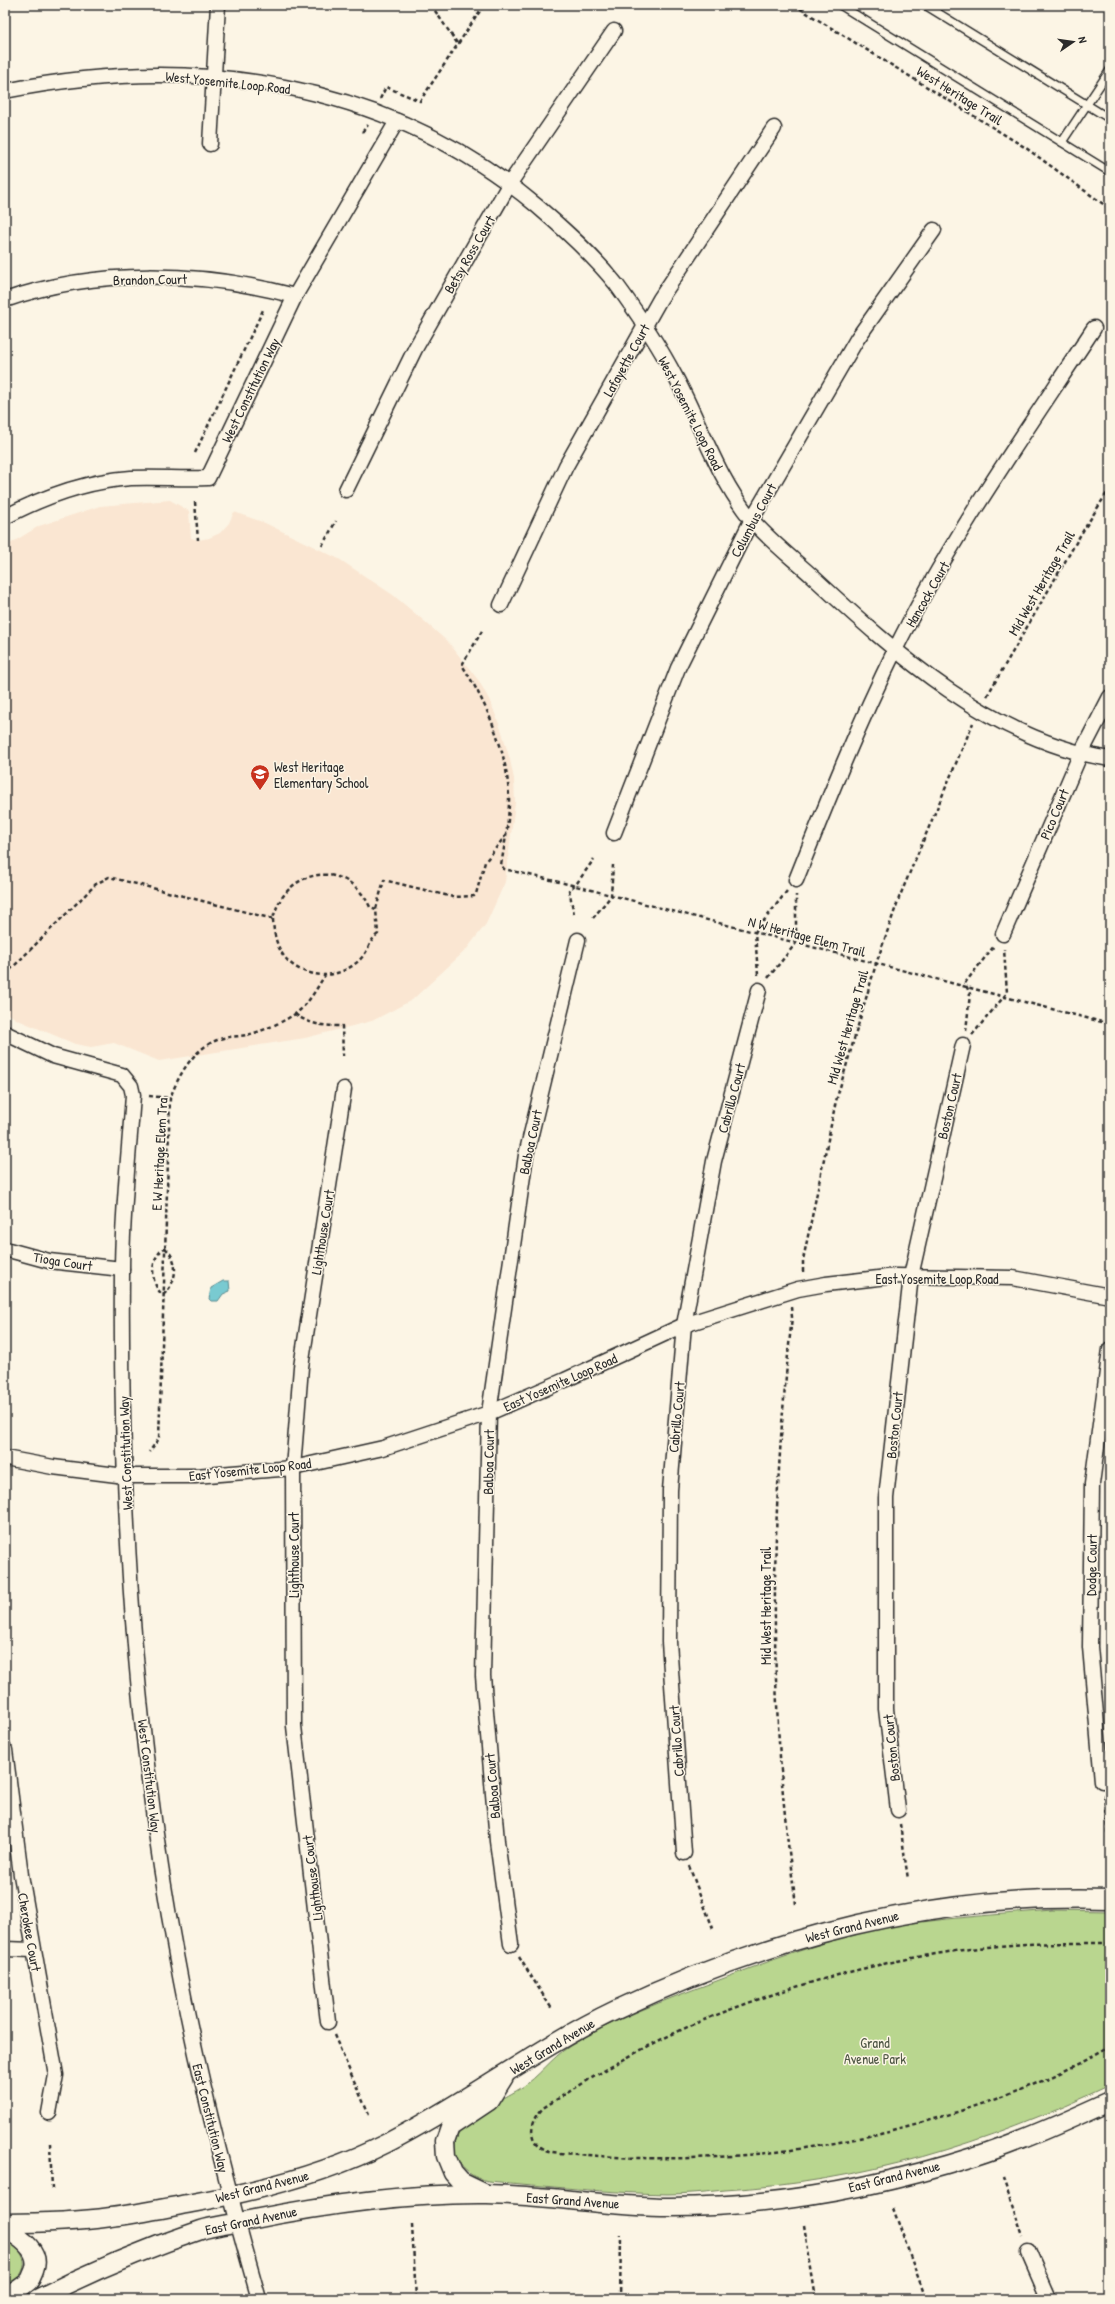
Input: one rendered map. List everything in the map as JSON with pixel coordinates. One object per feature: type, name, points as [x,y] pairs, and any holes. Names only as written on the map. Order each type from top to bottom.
[{"type":"street","points":[[210,144],[218,5]]},
{"type":"street","name":"Betsy Ross Court","points":[[346,490],[415,348],[510,184],[614,31]]},
{"type":"street","name":"West Yosemite Loop Road","points":[[5,91],[93,77],[153,73],[265,83],[309,92],[361,106],[431,134],[510,184],[567,231],[597,263],[645,326],[676,377],[718,467],[752,519],[828,591],[895,650],[938,683],[980,709],[1027,735],[1080,755],[1110,759]]},
{"type":"street","name":"West Constitution Way","points":[[5,517],[64,490],[93,483],[130,478],[208,478],[295,296],[397,121]]},
{"type":"street","name":"Lafayette Court","points":[[501,605],[566,466],[660,299],[774,128]]},
{"type":"street","name":"Columbus Court","points":[[614,833],[678,668],[752,519],[857,339],[934,230]]},
{"type":"street","name":"Brandon Court","points":[[5,300],[29,291],[66,285],[111,279],[149,277],[198,278],[295,296]]},
{"type":"street","name":"Hancock Court","points":[[796,880],[844,760],[895,650],[979,502],[1094,328]]},
{"type":"street","name":"Pico Court","points":[[1003,934],[1080,755],[1110,697]]},
{"type":"street","name":"Balboa Court","points":[[511,1944],[497,1841],[483,1676],[489,1413],[526,1155],[578,940]]},
{"type":"street","name":"Cabrillo Court","points":[[684,1853],[669,1642],[670,1490],[684,1325],[714,1161],[759,990]]},
{"type":"street","points":[[5,1033],[53,1056],[122,1075],[131,1086],[133,1095]]},
{"type":"street","name":"Boston Court","points":[[898,1810],[886,1709],[886,1498],[911,1276],[963,1045]]},
{"type":"street","name":"Lighthouse Court","points":[[328,2022],[294,1726],[293,1468],[301,1367],[344,1089]]},
{"type":"street","name":"West Constitution Way","points":[[133,1095],[122,1269],[125,1476],[139,1684],[153,1811],[176,1958]]},
{"type":"street","name":"Tioga Court","points":[[5,1249],[49,1261],[122,1269]]},
{"type":"street","name":"East Yosemite Loop Road","points":[[5,1458],[60,1468],[125,1476],[195,1476],[293,1468],[383,1448],[489,1413],[684,1325],[798,1289],[855,1280],[911,1276],[1013,1278],[1110,1296]]},
{"type":"street","name":"Dodge Court","points":[[1102,1781],[1090,1647],[1092,1484],[1110,1349]]},
{"type":"street","name":"Cherokee Court","points":[[5,1750],[21,1875],[56,2075],[49,2113]]},
{"type":"street","name":"West Grand Avenue","points":[[5,2223],[54,2222],[113,2217],[230,2195],[266,2188],[359,2156],[451,2108],[562,2039],[615,2010],[710,1970],[827,1930],[906,1913],[985,1902],[1070,1897],[1110,1899]]},
{"type":"street","points":[[5,1949],[33,1950]]},
{"type":"street","name":"East Constitution Way","points":[[176,1958],[201,2081],[230,2195],[259,2299]]},
{"type":"street","points":[[487,2194],[461,2182],[453,2173],[446,2156],[445,2141],[450,2127],[489,2101],[507,2073]]},
{"type":"street","name":"East Grand Avenue","points":[[37,2299],[81,2276],[201,2230],[324,2205],[386,2197],[487,2194],[669,2207],[773,2200],[885,2180],[976,2156],[1047,2130],[1110,2101]]},
{"type":"street","points":[[5,2229],[21,2237],[28,2244],[33,2253],[35,2267],[29,2281],[5,2299]]},
{"type":"street","points":[[1028,2250],[1049,2299]]},
{"type":"lane","points":[[840,5],[1110,172]]},
{"type":"lane","points":[[925,5],[1110,119]]},
{"type":"lane","points":[[1062,142],[1086,103],[1110,70]]},
{"type":"path","points":[[431,5],[457,43]]},
{"type":"path","points":[[386,87],[420,101],[457,43],[484,5]]},
{"type":"path","name":"West Heritage Trail","points":[[794,5],[1026,148],[1110,209]]},
{"type":"path","points":[[194,453],[263,310]]},
{"type":"path","name":"Mid West Heritage Trail","points":[[991,689],[1081,534],[1110,488]]},
{"type":"path","points":[[195,502],[198,540]]},
{"type":"path","points":[[322,546],[336,521]]},
{"type":"path","points":[[376,909],[370,907],[363,894],[352,883],[328,875],[315,875],[295,883],[285,892],[277,904],[273,919],[275,938],[286,959],[303,972],[325,975],[344,971],[362,958],[373,937],[378,934],[376,909],[384,880],[453,897],[474,896],[485,862],[506,835],[509,799],[504,762],[491,719],[462,665],[482,631]]},
{"type":"path","name":"Mid West Heritage Trail","points":[[803,1273],[803,1260],[836,1102],[876,964],[899,898],[970,729]]},
{"type":"path","name":"N W Heritage Elem Trail","points":[[506,835],[501,865],[504,869],[572,885],[1110,1024]]},
{"type":"path","points":[[574,914],[569,890],[572,885],[577,883],[594,859]]},
{"type":"path","points":[[593,918],[611,896],[613,865]]},
{"type":"path","points":[[5,975],[91,888],[104,878],[115,878],[273,919]]},
{"type":"path","points":[[759,990],[755,932],[796,880]]},
{"type":"path","points":[[759,990],[776,966],[796,943],[796,880]]},
{"type":"path","points":[[963,1045],[970,994],[964,983],[1003,934]]},
{"type":"path","points":[[963,1045],[1007,993],[1003,934]]},
{"type":"path","name":"E W Heritage Elem Tra","points":[[149,1452],[159,1439],[170,1098],[184,1068],[210,1044],[225,1038],[257,1033],[295,1014],[312,995],[325,975]]},
{"type":"path","points":[[295,1014],[304,1021],[321,1026],[342,1026],[343,1056]]},
{"type":"path","points":[[133,1095],[170,1098]]},
{"type":"path","points":[[165,1248],[173,1258],[175,1276],[168,1290],[163,1295],[155,1284],[153,1268],[160,1251],[165,1248]]},
{"type":"path","name":"Mid West Heritage Trail","points":[[790,1308],[792,1317],[778,1472],[774,1572],[779,1754],[786,1836],[796,1904]]},
{"type":"path","points":[[1102,1781],[1110,1856]]},
{"type":"path","points":[[898,1810],[908,1879]]},
{"type":"path","points":[[684,1853],[714,1931]]},
{"type":"path","points":[[1110,1943],[1025,1944],[954,1952],[881,1965],[778,1993],[703,2020],[620,2063],[543,2108],[535,2117],[532,2128],[534,2139],[540,2147],[551,2152],[604,2157],[734,2156],[794,2148],[849,2140],[910,2125],[959,2110],[1009,2093],[1110,2047]]},
{"type":"path","points":[[511,1944],[552,2009]]},
{"type":"path","points":[[328,2022],[369,2115]]},
{"type":"path","points":[[50,2143],[52,2189]]},
{"type":"path","points":[[1003,2177],[1028,2250]]},
{"type":"path","points":[[893,2208],[926,2299]]},
{"type":"path","points":[[412,2225],[416,2299]]},
{"type":"path","points":[[804,2225],[816,2299]]},
{"type":"path","points":[[620,2299],[621,2235]]},
{"type":"shaded area","name":"West Heritage Elementary School","points":[[170,500],[189,511],[191,538],[198,540],[209,538],[220,533],[229,523],[234,512],[265,523],[339,559],[393,595],[423,620],[449,643],[479,681],[491,703],[502,732],[510,760],[514,779],[515,803],[505,882],[486,924],[466,950],[412,1000],[372,1021],[305,1038],[159,1061],[114,1043],[91,1047],[75,1044],[18,1020],[5,1012],[5,547],[39,526],[100,506]]},
{"type":"green space","name":"Grand Avenue Park","points":[[1052,1910],[1110,1911],[1110,2085],[1063,2106],[970,2142],[922,2157],[826,2179],[776,2186],[681,2194],[577,2189],[488,2181],[470,2174],[463,2168],[457,2159],[455,2147],[458,2136],[475,2116],[527,2084],[570,2046],[604,2027],[640,2011],[762,1964],[837,1939],[888,1927],[913,1923]]},
{"type":"green space","points":[[5,2238],[20,2252],[24,2265],[19,2278],[5,2292]]},
{"type":"water","points":[[223,1281],[229,1281],[230,1291],[223,1294],[218,1301],[211,1301],[209,1299],[211,1288]]},
{"type":"place","name":"West Heritage Elementary School","points":[[260,791]]}]
